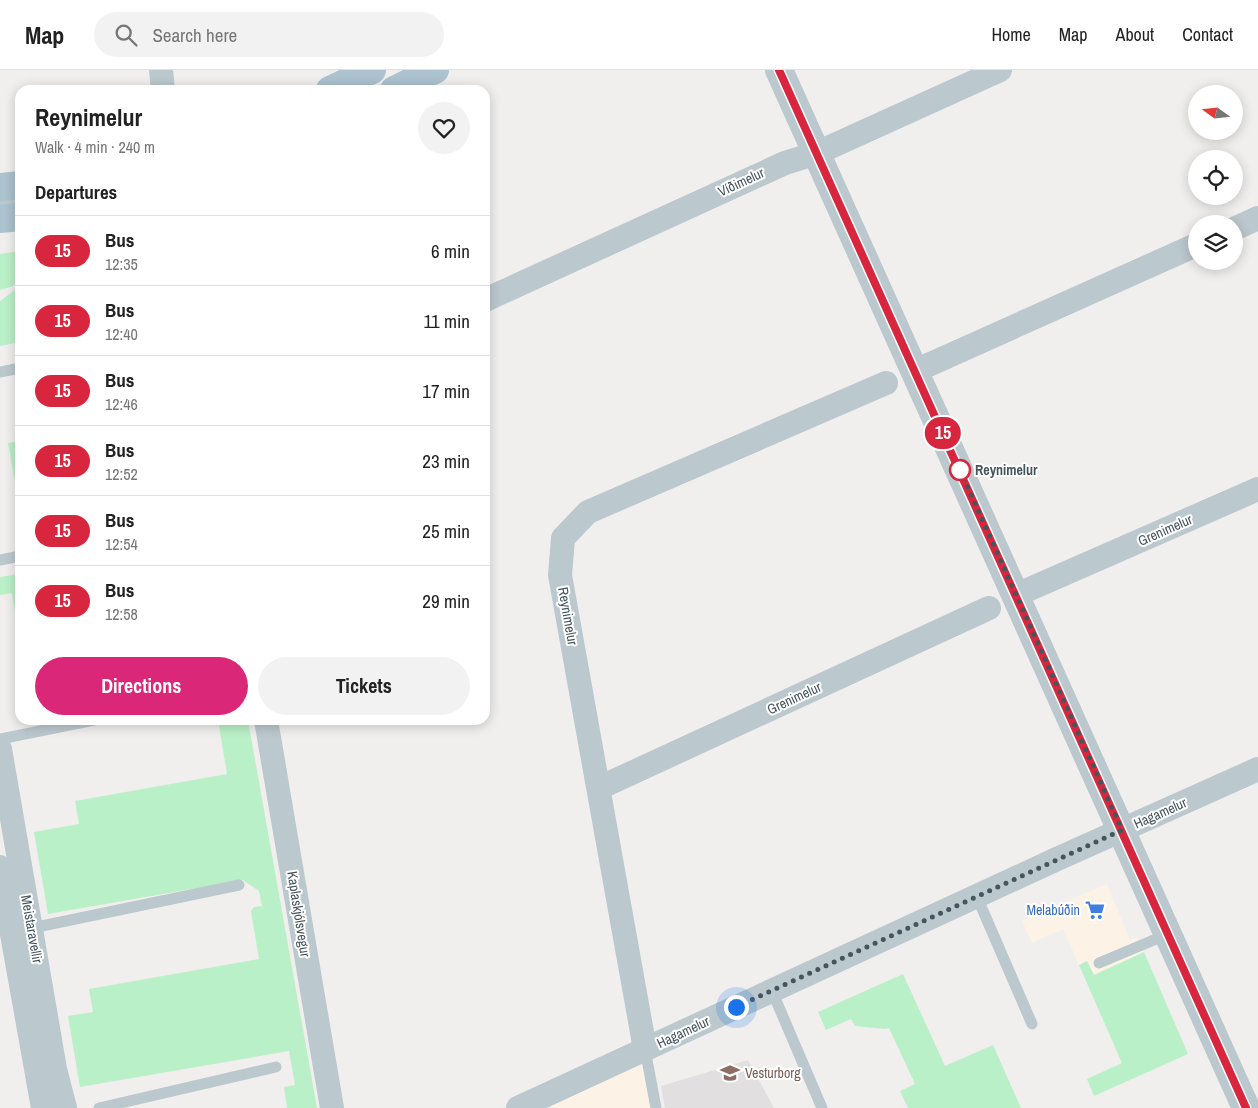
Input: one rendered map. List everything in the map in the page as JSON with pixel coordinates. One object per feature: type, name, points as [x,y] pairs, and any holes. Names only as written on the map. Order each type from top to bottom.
[{"type":"main road","points":[[340,85],[372,70]]},
{"type":"main road","points":[[404,85],[435,70]]},
{"type":"main road","points":[[0,187],[15,186]]},
{"type":"main road","points":[[0,218],[15,217]]},
{"type":"street","points":[[161,70],[162,85]]},
{"type":"street","points":[[779,70],[1246,1108]]},
{"type":"street","name":"Víðimelur","points":[[490,298],[785,163],[817,153],[1000,70]]},
{"type":"street","points":[[0,202],[15,200]]},
{"type":"street","points":[[1243,225],[1258,218]]},
{"type":"street","points":[[915,371],[1188,250]]},
{"type":"street","name":"Reynimelur","points":[[645,1049],[560,576],[563,538],[588,512],[886,383]]},
{"type":"street","name":"Grenimelur","points":[[1016,595],[1258,489]]},
{"type":"street","name":"Grenimelur","points":[[599,788],[989,608]]},
{"type":"street","name":"Kaplaskjólsvegur","points":[[267,725],[332,1108]]},
{"type":"street","name":"Meistaravellir","points":[[0,749],[56,1069],[65,1108]]},
{"type":"street","name":"Hagamelur","points":[[518,1108],[1258,769]]},
{"type":"street","name":"Meistaravellir","points":[[0,868],[43,1108]]},
{"type":"lane","points":[[0,372],[15,369]]},
{"type":"lane","points":[[0,560],[15,557]]},
{"type":"lane","points":[[0,739],[69,725]]},
{"type":"lane","points":[[32,928],[239,886]]},
{"type":"lane","points":[[977,897],[1032,1024]]},
{"type":"lane","points":[[1099,963],[1168,934]]},
{"type":"lane","points":[[772,991],[822,1108]]},
{"type":"lane","points":[[645,1049],[656,1108]]},
{"type":"lane","points":[[99,1108],[276,1067]]},
{"type":"shaded area","points":[[1107,884],[1130,940],[1137,937],[1144,952],[1094,975],[1087,962],[1079,965],[1063,929],[1032,943],[1022,921]]},
{"type":"shaded area","points":[[651,1049],[661,1108],[552,1108],[550,1095]]},
{"type":"shaded area","name":"Vesturborg","points":[[748,1060],[774,1108],[665,1108],[661,1086]]},
{"type":"green space","points":[[15,252],[15,284],[0,290],[0,254]]},
{"type":"green space","points":[[15,290],[15,343],[0,346],[0,301]]},
{"type":"green space","points":[[15,442],[15,482],[8,443]]},
{"type":"green space","points":[[15,575],[15,612],[12,593],[0,595],[0,577]]},
{"type":"green space","points":[[219,725],[249,725],[317,1108],[287,1108],[284,1087],[295,1085],[289,1051],[80,1087],[68,1016],[93,1012],[89,989],[259,959],[251,911],[254,907],[262,906],[259,891],[243,880],[48,914],[34,832],[79,824],[75,801],[227,774]]},
{"type":"green space","points":[[1144,952],[1188,1054],[1094,1096],[1087,1079],[1122,1063],[1079,965],[1087,961],[1094,975]]},
{"type":"green space","points":[[903,974],[945,1066],[993,1045],[1021,1108],[908,1108],[900,1091],[915,1084],[889,1028],[855,1026],[851,1019],[826,1030],[818,1012]]},
{"type":"bus line","name":"15","points":[[779,70],[1246,1108]]},
{"type":"place","name":"Reynimelur","points":[[960,470]]},
{"type":"place","name":"Melabúðin","points":[[1095,910]]},
{"type":"place","name":"Vesturborg","points":[[730,1073]]},
{"type":"route","points":[[736,1007],[1122,830],[960,470]]}]
